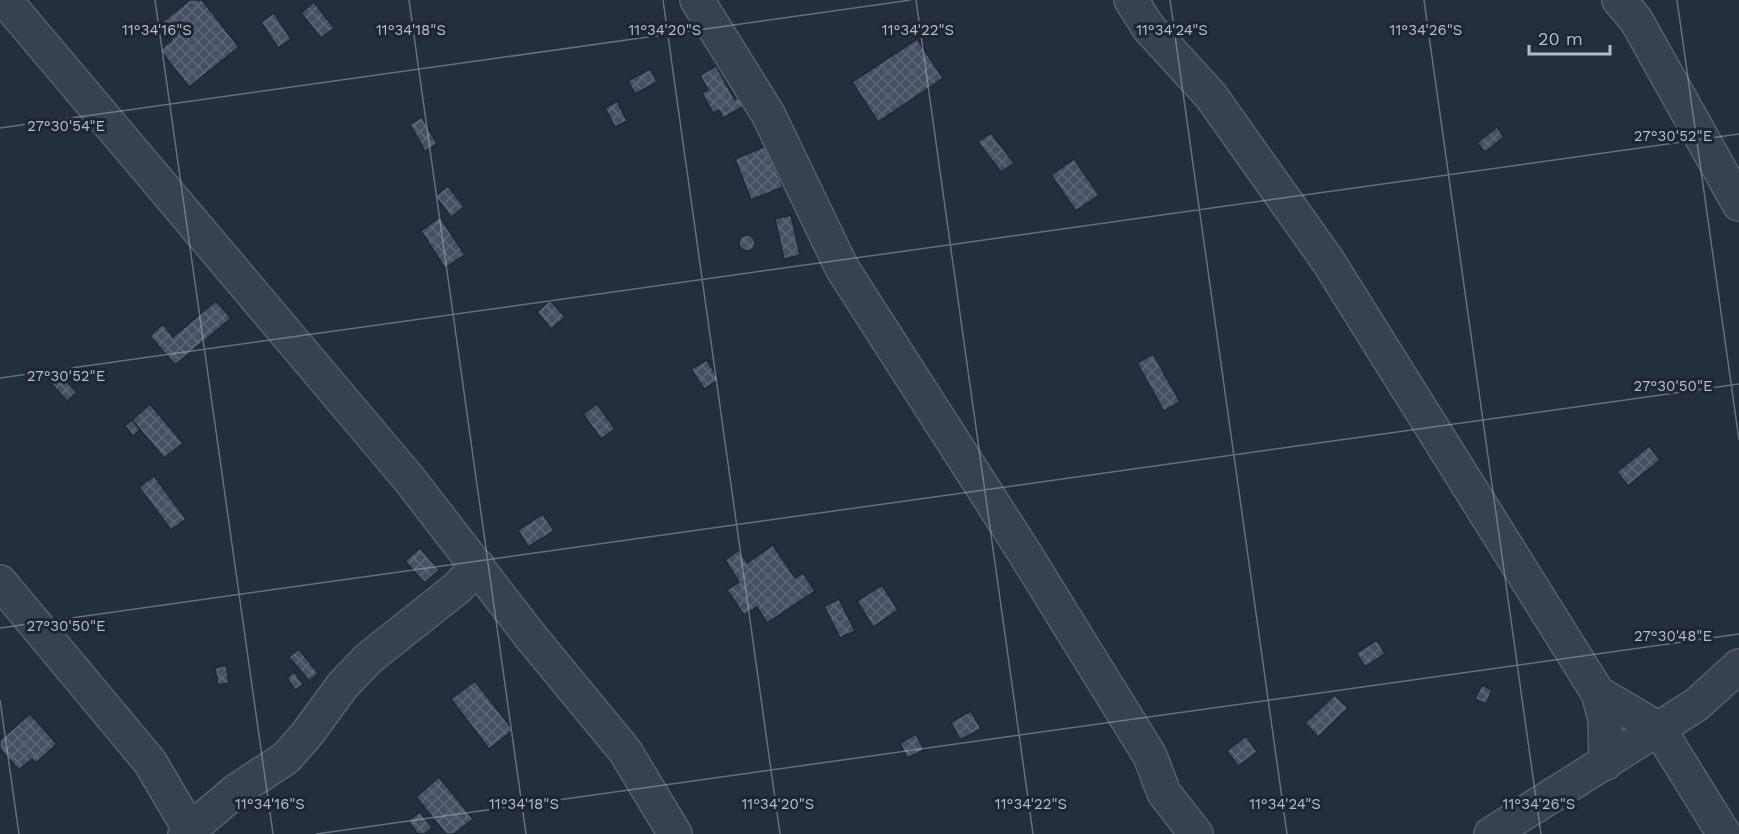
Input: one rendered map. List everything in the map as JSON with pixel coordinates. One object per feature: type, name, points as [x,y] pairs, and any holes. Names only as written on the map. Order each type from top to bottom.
[{"type":"street","points":[[5,0],[410,480],[531,637],[625,751],[675,834]]},
{"type":"street","points":[[697,0],[768,114],[848,278],[1024,552],[1143,746],[1164,793],[1196,834]]},
{"type":"street","points":[[1131,0],[1148,27],[1211,96],[1328,261],[1598,693],[1605,719],[1606,763]]},
{"type":"street","points":[[1619,0],[1636,20],[1739,204]]},
{"type":"street","points":[[0,582],[150,762],[188,832],[237,790],[286,758],[343,685],[369,658],[457,588],[478,566]]},
{"type":"street","points":[[1491,834],[1696,705],[1739,666]]},
{"type":"street","points":[[1598,693],[1659,729],[1724,834]]},
{"type":"building","points":[[190,0],[202,0],[239,47],[189,87],[160,50],[172,40],[160,24]]},
{"type":"building","points":[[314,2],[334,28],[321,38],[301,13]]},
{"type":"building","points":[[274,13],[291,39],[278,48],[261,22]]},
{"type":"building","points":[[917,39],[943,78],[878,122],[852,82]]},
{"type":"building","points":[[716,66],[735,100],[741,96],[746,105],[723,118],[719,110],[713,113],[702,93],[708,90],[700,75]]},
{"type":"building","points":[[650,69],[657,82],[635,94],[628,81]]},
{"type":"building","points":[[617,101],[627,121],[615,127],[605,108]]},
{"type":"building","points":[[422,117],[437,144],[425,151],[410,124]]},
{"type":"building","points":[[1497,127],[1504,137],[1485,152],[1477,143]]},
{"type":"building","points":[[991,133],[1014,163],[1001,172],[978,142]]},
{"type":"building","points":[[766,146],[783,187],[751,200],[735,159]]},
{"type":"building","points":[[1074,159],[1099,195],[1076,211],[1051,175]]},
{"type":"building","points":[[448,186],[464,207],[451,217],[435,196]]},
{"type":"building","points":[[791,215],[800,255],[784,259],[775,219]]},
{"type":"building","points":[[440,217],[465,255],[445,268],[421,231]]},
{"type":"building","points":[[744,235],[750,235],[755,243],[753,249],[744,251],[739,246],[739,240]]},
{"type":"building","points":[[550,300],[565,317],[551,329],[537,312]]},
{"type":"building","points":[[216,301],[231,318],[175,365],[150,336],[163,324],[173,337]]},
{"type":"building","points":[[1153,354],[1180,402],[1164,411],[1137,363]]},
{"type":"building","points":[[707,360],[719,380],[704,389],[691,369]]},
{"type":"building","points":[[55,370],[77,392],[67,401],[46,378]]},
{"type":"building","points":[[150,404],[183,443],[164,458],[132,420]]},
{"type":"building","points":[[597,404],[615,429],[601,439],[583,414]]},
{"type":"building","points":[[132,420],[140,430],[133,436],[125,426]]},
{"type":"building","points":[[1649,446],[1660,460],[1628,486],[1617,472]]},
{"type":"building","points":[[154,476],[186,519],[171,530],[139,487]]},
{"type":"building","points":[[543,514],[554,531],[528,547],[518,530]]},
{"type":"building","points":[[773,545],[795,578],[803,573],[815,591],[767,623],[757,607],[744,615],[727,590],[739,582],[725,560],[739,550],[747,563]]},
{"type":"building","points":[[420,548],[439,570],[425,583],[405,561]]},
{"type":"building","points":[[882,585],[898,610],[873,627],[857,601]]},
{"type":"building","points":[[839,599],[855,631],[840,638],[824,606]]},
{"type":"building","points":[[1377,640],[1385,654],[1365,667],[1356,653]]},
{"type":"building","points":[[299,649],[318,673],[309,681],[289,657]]},
{"type":"building","points":[[226,665],[229,683],[218,685],[215,668]]},
{"type":"building","points":[[294,672],[303,684],[295,690],[287,678]]},
{"type":"building","points":[[475,681],[513,730],[489,749],[451,699]]},
{"type":"building","points":[[1482,685],[1492,690],[1486,704],[1475,699]]},
{"type":"building","points":[[1335,695],[1348,708],[1318,737],[1305,723]]},
{"type":"building","points":[[971,711],[981,729],[960,740],[951,722]]},
{"type":"building","points":[[30,714],[57,744],[36,763],[32,759],[19,770],[0,749],[0,740]]},
{"type":"building","points":[[916,734],[924,750],[907,758],[900,743]]},
{"type":"building","points":[[1246,736],[1257,752],[1238,766],[1227,751]]},
{"type":"building","points":[[439,777],[473,819],[454,834],[446,834],[416,797]]},
{"type":"building","points":[[420,812],[432,828],[424,834],[418,834],[408,821]]}]
